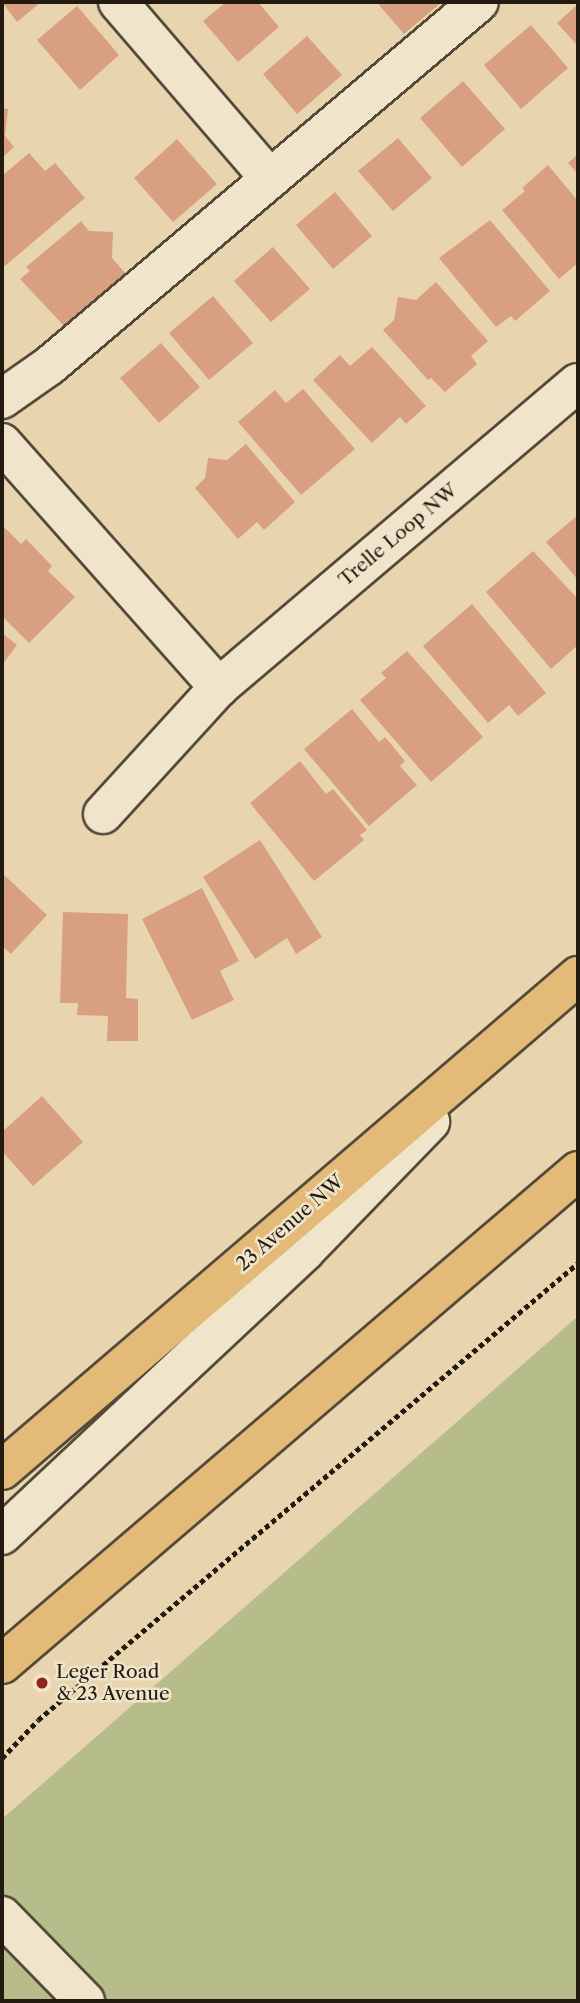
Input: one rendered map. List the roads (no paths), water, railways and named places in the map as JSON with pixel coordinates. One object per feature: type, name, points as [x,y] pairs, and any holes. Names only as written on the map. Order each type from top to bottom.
[{"type":"main road","name":"23 Avenue NW","points":[[2,1470],[578,975]]},
{"type":"main road","points":[[2,1664],[578,1171]]},
{"type":"street","points":[[118,2],[271,179]]},
{"type":"street","points":[[2,399],[49,366],[479,2]]},
{"type":"street","name":"Trelle Loop NW","points":[[103,814],[219,687],[578,383]]},
{"type":"street","points":[[2,443],[219,687]]},
{"type":"street","points":[[2,1535],[305,1251],[541,1007]]},
{"type":"street","points":[[2,1916],[85,2001]]},
{"type":"place","name":"Leger Road & 23 Avenue","points":[[42,1683]]}]
